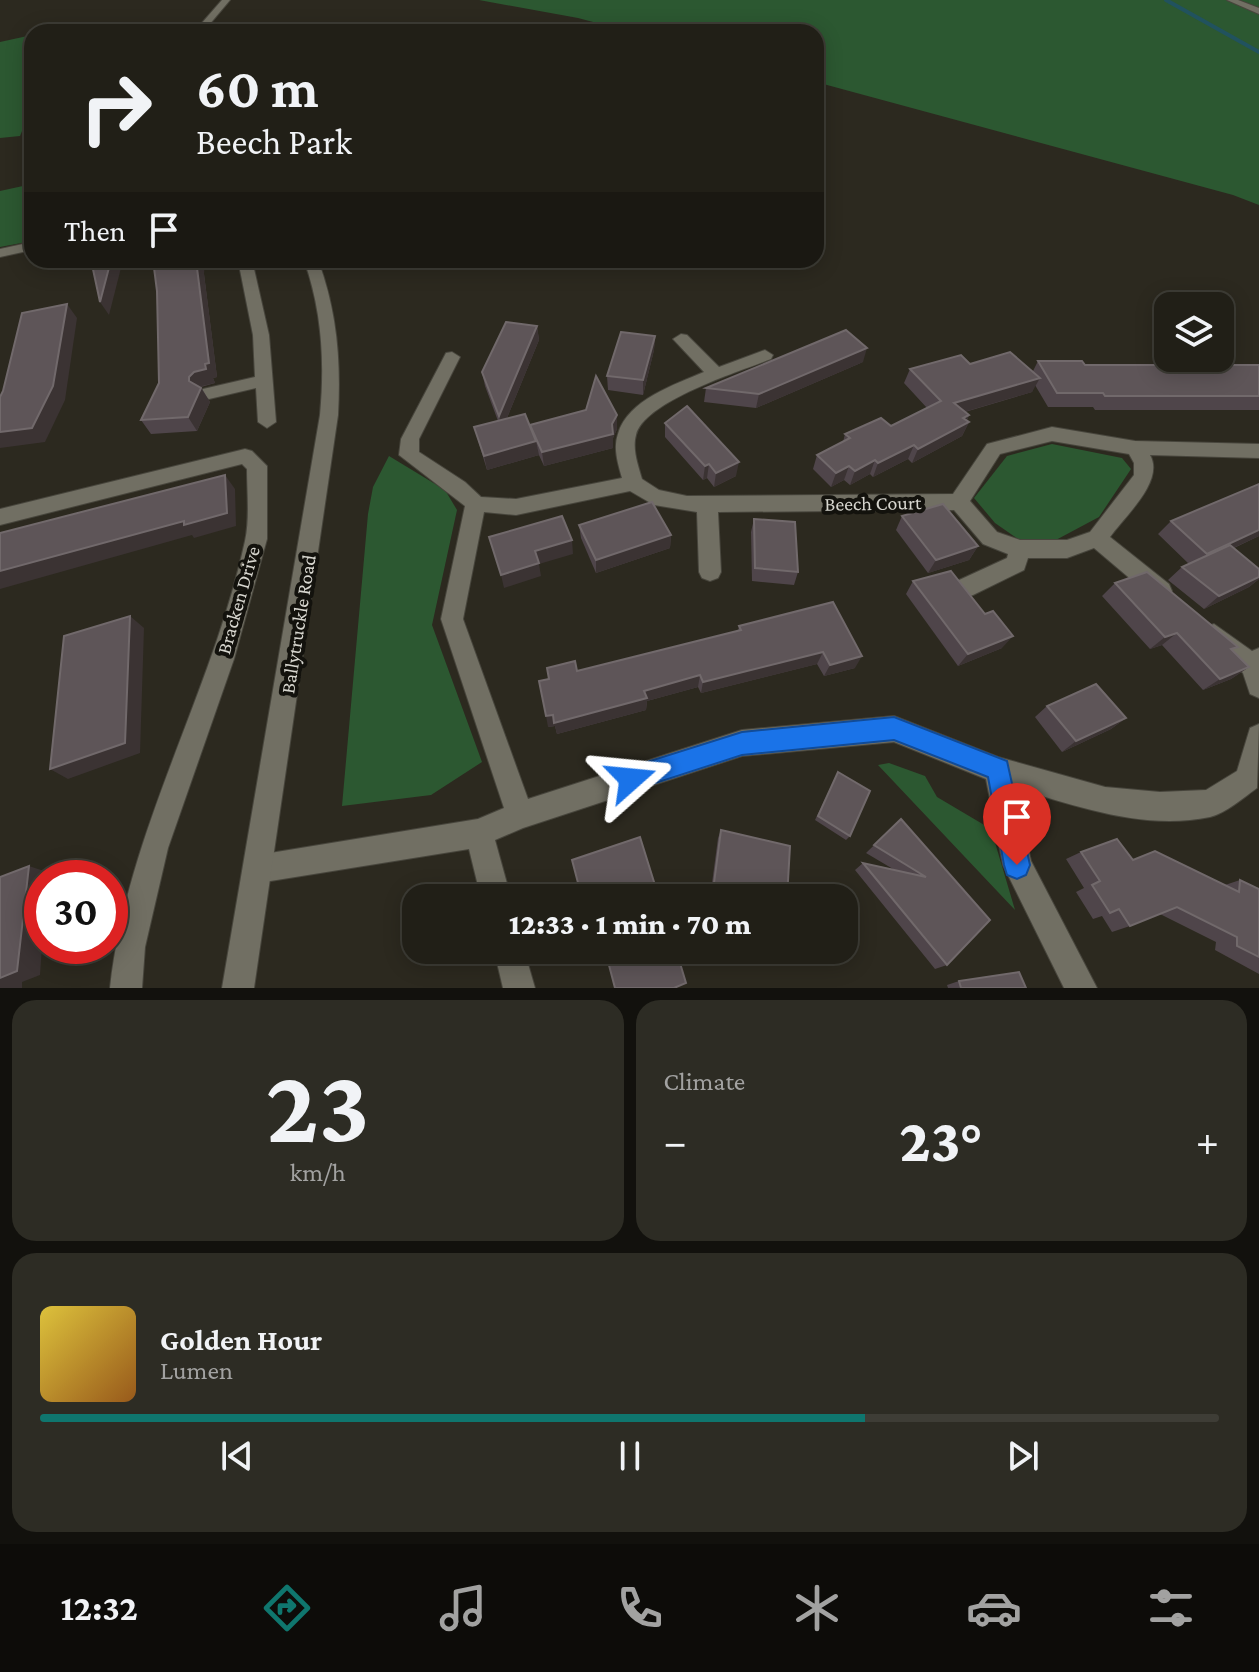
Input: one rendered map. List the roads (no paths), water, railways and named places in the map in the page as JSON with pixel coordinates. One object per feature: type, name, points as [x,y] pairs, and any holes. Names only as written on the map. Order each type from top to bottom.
[{"type":"street","points":[[205,24],[226,0]]},
{"type":"street","points":[[1231,0],[1259,11]]},
{"type":"street","points":[[0,268],[2,252],[24,248]]},
{"type":"street","points":[[247,268],[261,335],[267,422]]},
{"type":"street","name":"Ballytruckle Road","points":[[238,988],[320,487],[331,397],[328,326],[313,268]]},
{"type":"street","points":[[681,339],[717,375]]},
{"type":"street","points":[[452,357],[410,439],[409,455],[458,487],[476,504],[516,507],[633,483],[626,453],[629,429],[656,402],[765,355]]},
{"type":"street","points":[[209,393],[265,380]]},
{"type":"street","points":[[1135,448],[1144,462],[1144,477],[1097,538],[1067,549],[1020,549],[990,538],[959,502],[994,449],[1052,434],[1135,448],[1259,451]]},
{"type":"street","name":"Bracken Drive","points":[[0,517],[245,456],[257,466],[256,539],[222,659],[154,848],[130,947],[126,988]]},
{"type":"street","name":"Beech Court","points":[[633,483],[654,497],[687,504],[959,502]]},
{"type":"street","points":[[476,504],[452,619],[520,815]]},
{"type":"street","points":[[707,504],[710,572]]},
{"type":"street","points":[[1097,538],[1257,671]]},
{"type":"street","points":[[965,588],[1016,564],[1020,549]]},
{"type":"street","points":[[258,869],[479,833],[520,815],[742,743],[894,729],[998,770],[1105,801],[1160,806],[1210,803],[1253,784],[1259,737]]},
{"type":"street","points":[[998,770],[1017,865],[1081,988]]},
{"type":"street","points":[[479,833],[492,884]]},
{"type":"street","points":[[513,964],[519,988]]},
{"type":"waterway","points":[[1166,0],[1259,52]]}]
